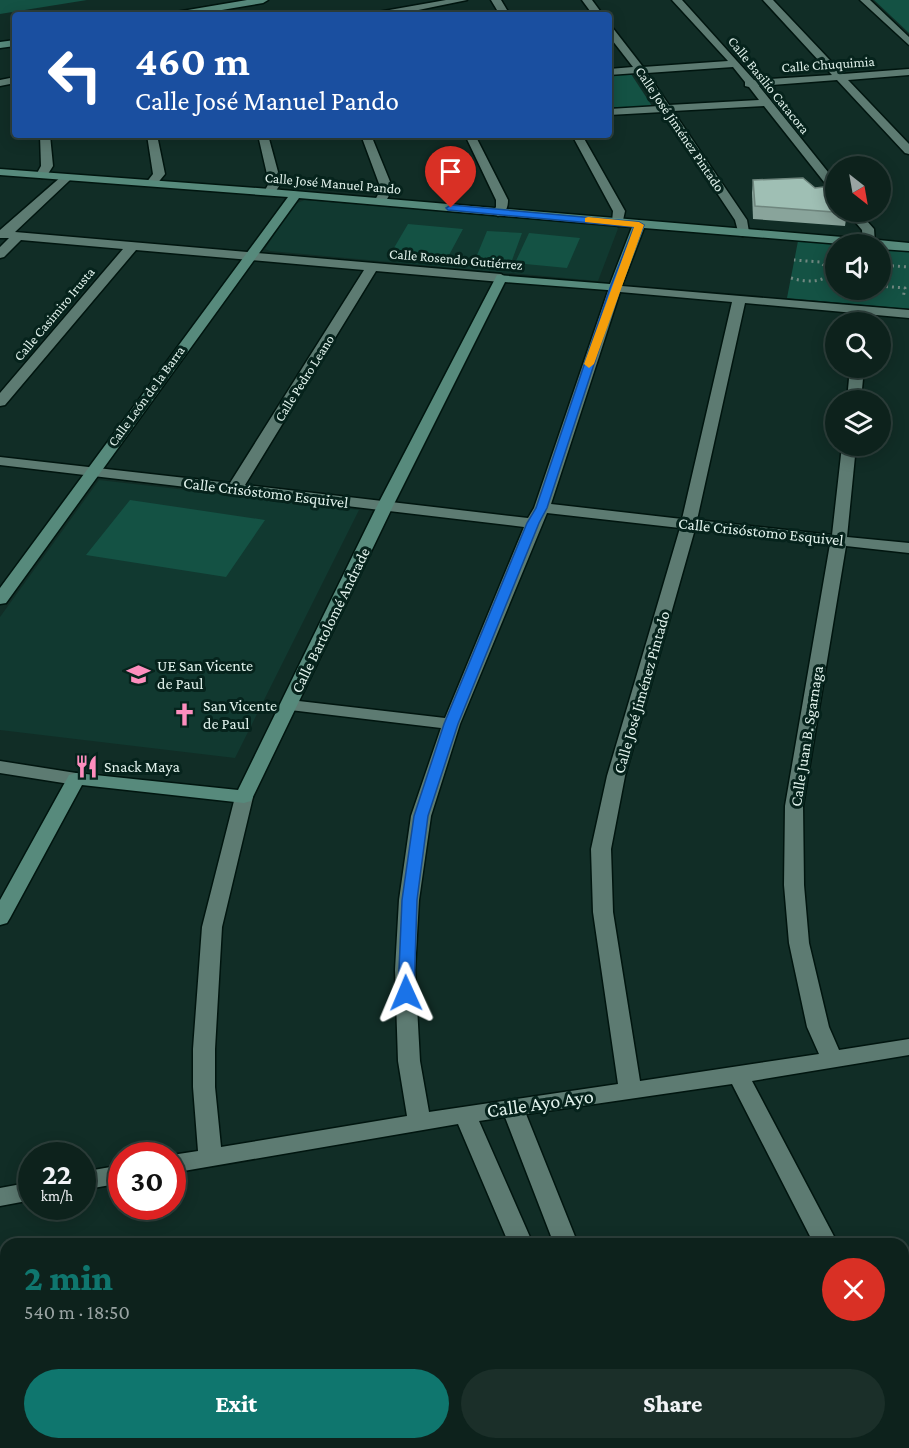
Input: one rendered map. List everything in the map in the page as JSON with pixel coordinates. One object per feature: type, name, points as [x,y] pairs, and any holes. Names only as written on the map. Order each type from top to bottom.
[{"type":"street","points":[[226,11],[263,0]]},
{"type":"street","points":[[413,12],[462,0]]},
{"type":"street","name":"Calle Basilio Catacora","points":[[677,0],[736,64],[764,103],[825,177]]},
{"type":"street","points":[[768,0],[909,151]]},
{"type":"street","points":[[865,0],[909,42]]},
{"type":"street","name":"Calle José Jiménez Pintado","points":[[612,33],[667,109],[741,220],[743,231]]},
{"type":"street","points":[[612,72],[736,64]]},
{"type":"street","name":"Calle Chuquimia","points":[[749,84],[909,72]]},
{"type":"street","points":[[612,112],[764,103]]},
{"type":"street","points":[[42,175],[47,166],[45,138]]},
{"type":"street","points":[[152,183],[159,174],[153,138]]},
{"type":"street","points":[[264,138],[275,183],[270,192]]},
{"type":"street","points":[[367,138],[387,189],[380,202]]},
{"type":"street","points":[[471,138],[502,200],[502,207],[498,212]]},
{"type":"street","points":[[579,138],[619,211],[618,222]]},
{"type":"street","name":"Calle José Manuel Pando","points":[[0,172],[270,192],[825,239]]},
{"type":"street","points":[[2,235],[66,178]]},
{"type":"street","name":"Calle León de la Barra","points":[[0,599],[295,195]]},
{"type":"street","points":[[420,1123],[408,1061],[405,970],[409,900],[421,816],[451,724],[537,515],[639,225]]},
{"type":"street","name":"Calle Rosendo Gutiérrez","points":[[2,235],[739,299],[834,312]]},
{"type":"street","points":[[0,254],[18,236]]},
{"type":"street","name":"Calle José Manuel Pando","points":[[891,245],[909,246]]},
{"type":"street","name":"Calle Casimiro Irusta","points":[[0,402],[132,246]]},
{"type":"street","name":"Calle Pedro Leano","points":[[235,488],[372,267]]},
{"type":"street","name":"Calle Bartolomé Andrade","points":[[210,1157],[204,1049],[212,927],[244,797],[385,506],[501,278]]},
{"type":"street","name":"Calle José Jiménez Pintado","points":[[630,1090],[603,912],[602,849],[616,776],[689,523],[739,299]]},
{"type":"street","name":"Calle Rosendo Gutiérrez","points":[[891,315],[909,314]]},
{"type":"street","name":"Calle Juan B. Sgarnaga","points":[[832,1059],[818,1027],[799,943],[794,885],[794,806],[839,540],[848,456]]},
{"type":"street","name":"Calle Crisóstomo Esquivel","points":[[0,461],[385,506],[689,523],[909,548]]},
{"type":"street","points":[[290,705],[451,724]]},
{"type":"street","points":[[0,767],[76,779],[244,797]]},
{"type":"street","points":[[0,918],[76,779]]},
{"type":"street","name":"Calle Ayo Ayo","points":[[186,1161],[420,1123],[465,1113],[738,1075],[909,1047]]},
{"type":"street","points":[[738,1075],[823,1238]]},
{"type":"street","points":[[512,1107],[564,1238]]},
{"type":"street","points":[[465,1113],[517,1238]]},
{"type":"street","points":[[0,1197],[18,1194]]},
{"type":"path","points":[[791,278],[805,281],[820,280],[832,272],[820,262],[794,260]]},
{"type":"path","points":[[891,265],[908,266]]},
{"type":"path","points":[[891,287],[905,288],[903,301]]},
{"type":"path","points":[[904,294],[909,294]]},
{"type":"shaded area","points":[[0,0],[87,0],[12,12],[0,14]]},
{"type":"shaded area","points":[[874,0],[909,0],[909,33]]},
{"type":"shaded area","points":[[631,74],[652,106],[612,108],[612,75]]},
{"type":"shaded area","points":[[305,200],[619,226],[598,281],[265,249],[294,204]]},
{"type":"shaded area","points":[[408,224],[463,229],[448,257],[391,253]]},
{"type":"shaded area","points":[[487,231],[522,233],[511,263],[475,260]]},
{"type":"shaded area","points":[[529,233],[580,238],[567,268],[515,263]]},
{"type":"shaded area","points":[[798,241],[825,243],[825,300],[891,300],[891,249],[909,250],[909,309],[787,298]]},
{"type":"shaded area","name":"UE San Vicente de Paul","points":[[99,480],[359,510],[235,758],[0,730],[0,617]]},
{"type":"shaded area","points":[[130,500],[265,520],[226,577],[86,555]]},
{"type":"building","points":[[803,178],[815,188],[824,187],[825,211],[755,206],[753,180]]},
{"type":"slow traffic","points":[[588,220],[639,225],[589,364]]},
{"type":"place","name":"UE San Vicente de Paul","points":[[139,674]]},
{"type":"place","name":"San Vicente de Paul","points":[[185,714]]},
{"type":"place","name":"Snack Maya","points":[[86,766]]},
{"type":"route","points":[[406,993],[409,900],[421,816],[451,724],[533,523],[542,508],[615,288],[639,225],[451,208]]}]
